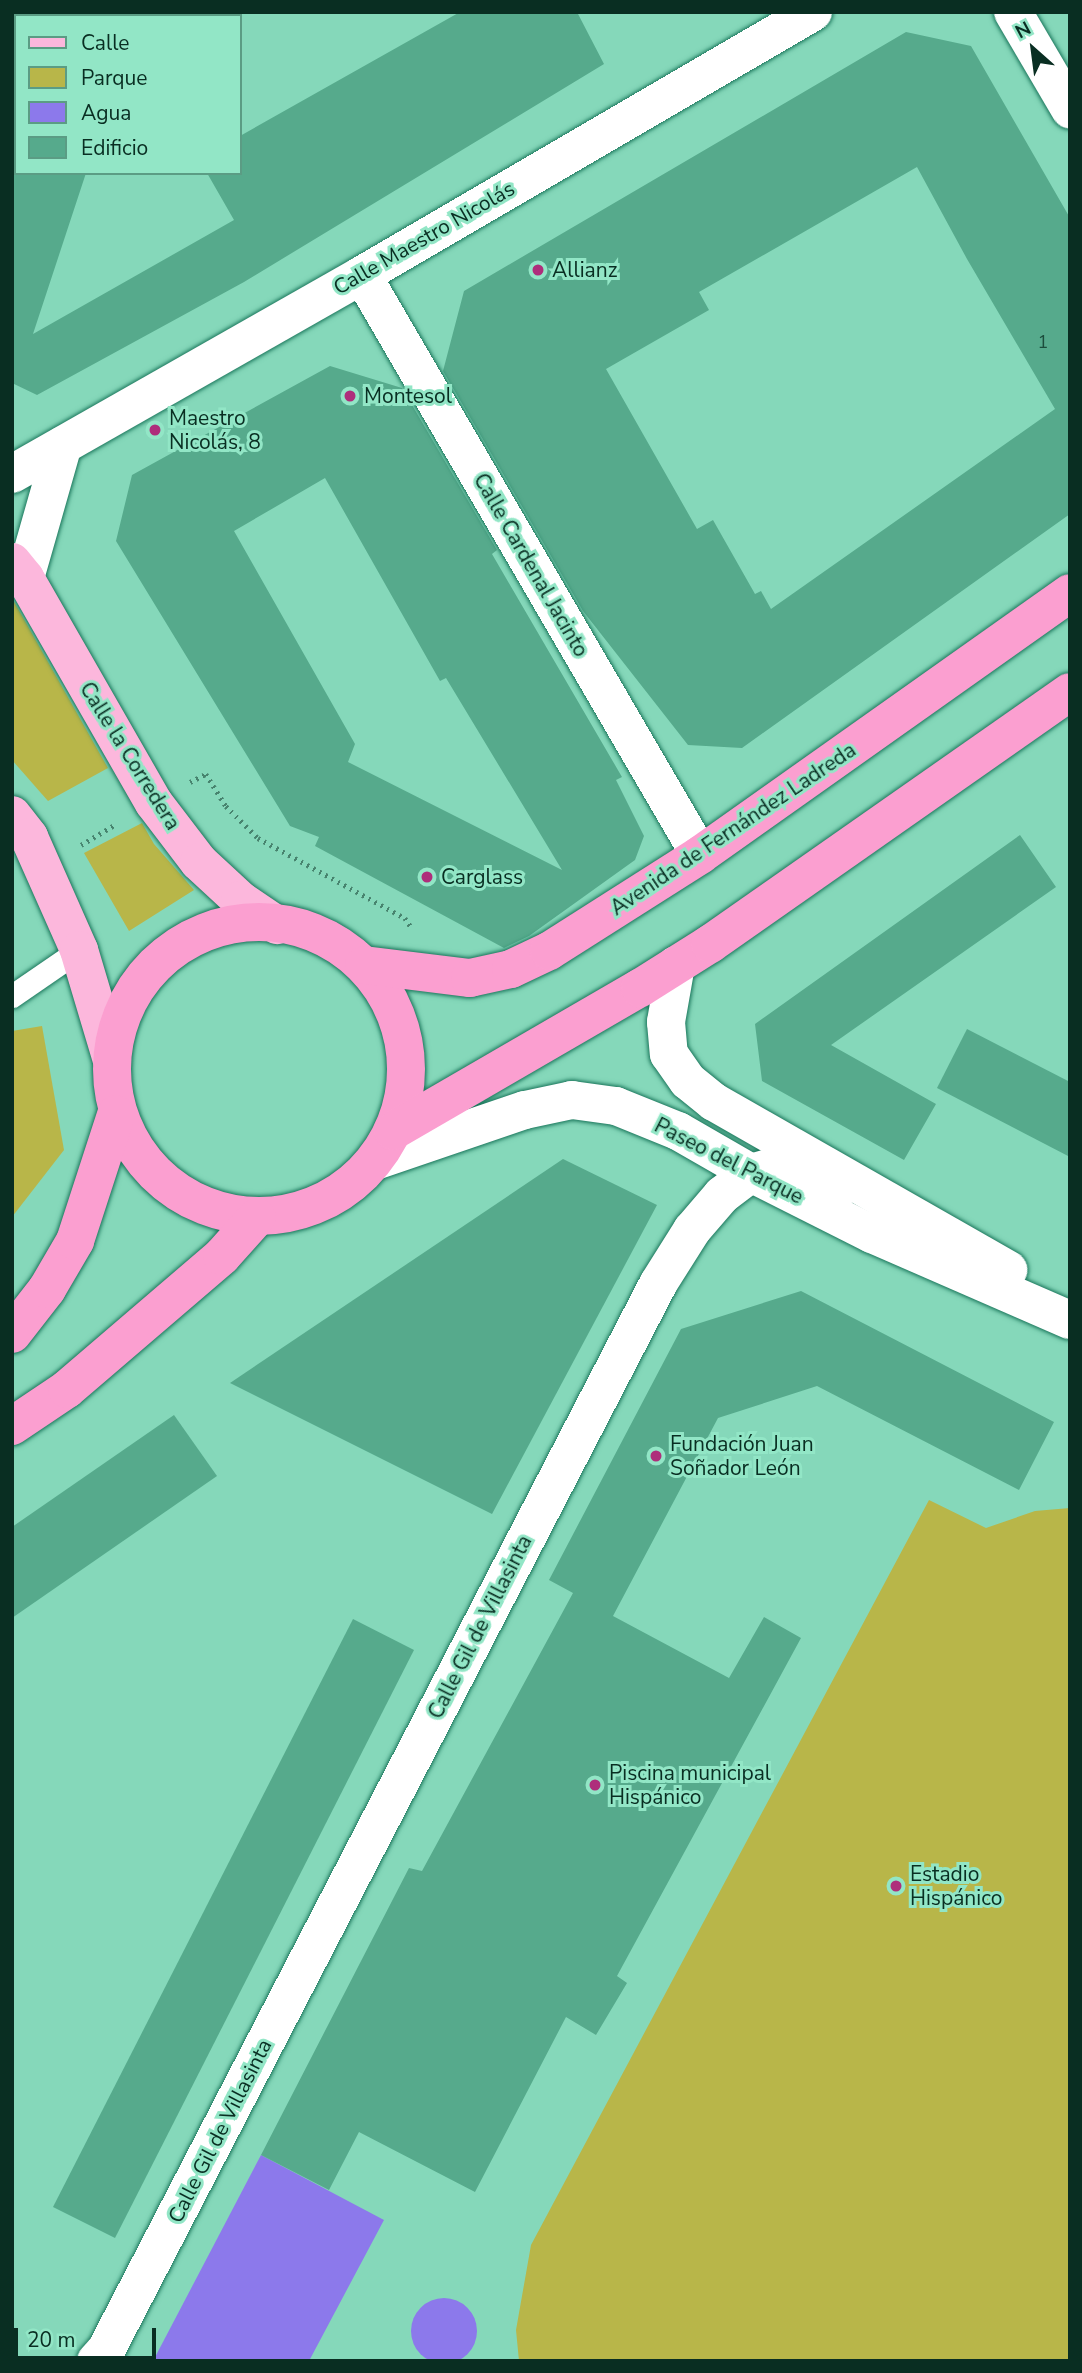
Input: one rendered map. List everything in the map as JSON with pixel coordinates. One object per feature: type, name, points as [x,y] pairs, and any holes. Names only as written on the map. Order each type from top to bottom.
[{"type":"highway","name":"Avenida de Fernández Ladreda","points":[[364,965],[470,978],[511,969],[550,951],[701,855],[1070,593]]},
{"type":"highway","points":[[384,1146],[405,1089],[404,1047],[393,1009],[364,965],[350,950],[327,937],[277,925],[226,924],[186,940],[166,954],[133,991],[122,1012],[109,1087],[116,1115],[141,1158],[176,1189],[214,1209],[257,1217],[303,1212],[343,1189],[384,1146],[676,964],[1070,692]]},
{"type":"highway","points":[[12,1334],[47,1289],[75,1241],[116,1115]]},
{"type":"highway","points":[[12,1426],[67,1389],[222,1256],[257,1217]]},
{"type":"main road","name":"Calle la Corredera","points":[[19,570],[154,803],[199,862],[240,900],[277,925]]},
{"type":"main road","points":[[12,815],[29,837],[79,950],[112,1061]]},
{"type":"street","name":"Calle Maestro Nicolás","points":[[37,460],[362,275],[813,12]]},
{"type":"street","points":[[1013,12],[1070,109]]},
{"type":"street","name":"Calle Cardenal Jacinto","points":[[362,275],[701,855]]},
{"type":"street","points":[[19,570],[37,460]]},
{"type":"street","name":"Paseo del Parque","points":[[676,964],[666,1022],[668,1043],[670,1054],[688,1081],[714,1102],[1070,1306]]},
{"type":"street","name":"Paseo del Parque","points":[[384,1146],[572,1100],[615,1106],[678,1130],[751,1173],[872,1234],[1070,1320]]},
{"type":"street","name":"Calle Gil de Villasinta","points":[[96,2361],[106,2350],[658,1284],[692,1230],[722,1195],[751,1173],[776,1166],[810,1172],[983,1266],[1020,1277]]},
{"type":"lane","points":[[12,996],[79,950]]},
{"type":"path","points":[[184,785],[206,774],[226,806],[258,838],[405,918],[413,932]]},
{"type":"path","points":[[76,848],[120,822]]},
{"type":"green space","points":[[12,598],[108,768],[48,801],[12,760]]},
{"type":"green space","points":[[142,823],[154,844],[194,890],[129,931],[84,853]]},
{"type":"green space","points":[[42,1026],[64,1150],[12,1217],[12,1031]]},
{"type":"green space","name":"Estadio Hispánico","points":[[929,1500],[986,1528],[1035,1511],[1070,1508],[1070,2361],[519,2361],[516,2330],[531,2245]]},
{"type":"water","points":[[261,2155],[384,2220],[309,2361],[153,2361]]},
{"type":"water","points":[[444,2298],[467,2308],[477,2331],[467,2354],[444,2364],[421,2354],[411,2331],[421,2308]]},
{"type":"building","points":[[460,12],[577,12],[604,64],[244,282],[37,395],[12,383],[12,173],[85,175],[33,334],[234,220],[208,175],[242,175],[242,135]]},
{"type":"building","points":[[906,32],[971,46],[1070,218],[1070,514],[742,748],[688,745],[583,611],[443,371],[464,291]],"holes":[[[917,167],[967,259],[1055,409],[771,609],[761,591],[755,594],[713,520],[697,529],[606,369],[709,310],[699,292]]]},
{"type":"building","points":[[330,366],[402,388],[497,550],[492,554],[622,777],[616,780],[644,836],[635,860],[529,936],[504,948],[315,846],[319,837],[290,826],[116,541],[132,475]],"holes":[[[325,478],[440,681],[446,678],[562,870],[348,762],[355,744],[234,531]]]},
{"type":"building","points":[[1020,835],[1056,887],[831,1045],[936,1104],[904,1160],[762,1081],[755,1024]]},
{"type":"building","points":[[967,1029],[1070,1082],[1070,1157],[937,1088]]},
{"type":"building","points":[[563,1159],[657,1205],[492,1514],[230,1383]]},
{"type":"building","points":[[801,1291],[1054,1422],[1019,1490],[817,1386],[718,1418],[613,1616],[729,1678],[764,1617],[801,1638],[617,1976],[627,1983],[596,2035],[566,2017],[475,2192],[359,2132],[329,2190],[261,2155],[409,1868],[422,1871],[573,1593],[549,1580],[681,1329]]},
{"type":"building","points":[[174,1415],[217,1476],[12,1618],[12,1527]]},
{"type":"building","points":[[353,1619],[414,1650],[115,2238],[53,2207]]},
{"type":"place","name":"Allianz","points":[[538,270]]},
{"type":"place","name":"Montesol","points":[[350,396]]},
{"type":"place","name":"Maestro Nicolás, 8","points":[[155,430]]},
{"type":"place","name":"Carglass","points":[[427,877]]},
{"type":"place","name":"Fundación Juan Soñador León","points":[[656,1456]]},
{"type":"place","name":"Piscina municipal Hispánico","points":[[595,1785]]},
{"type":"place","name":"Estadio Hispánico","points":[[896,1886]]}]
